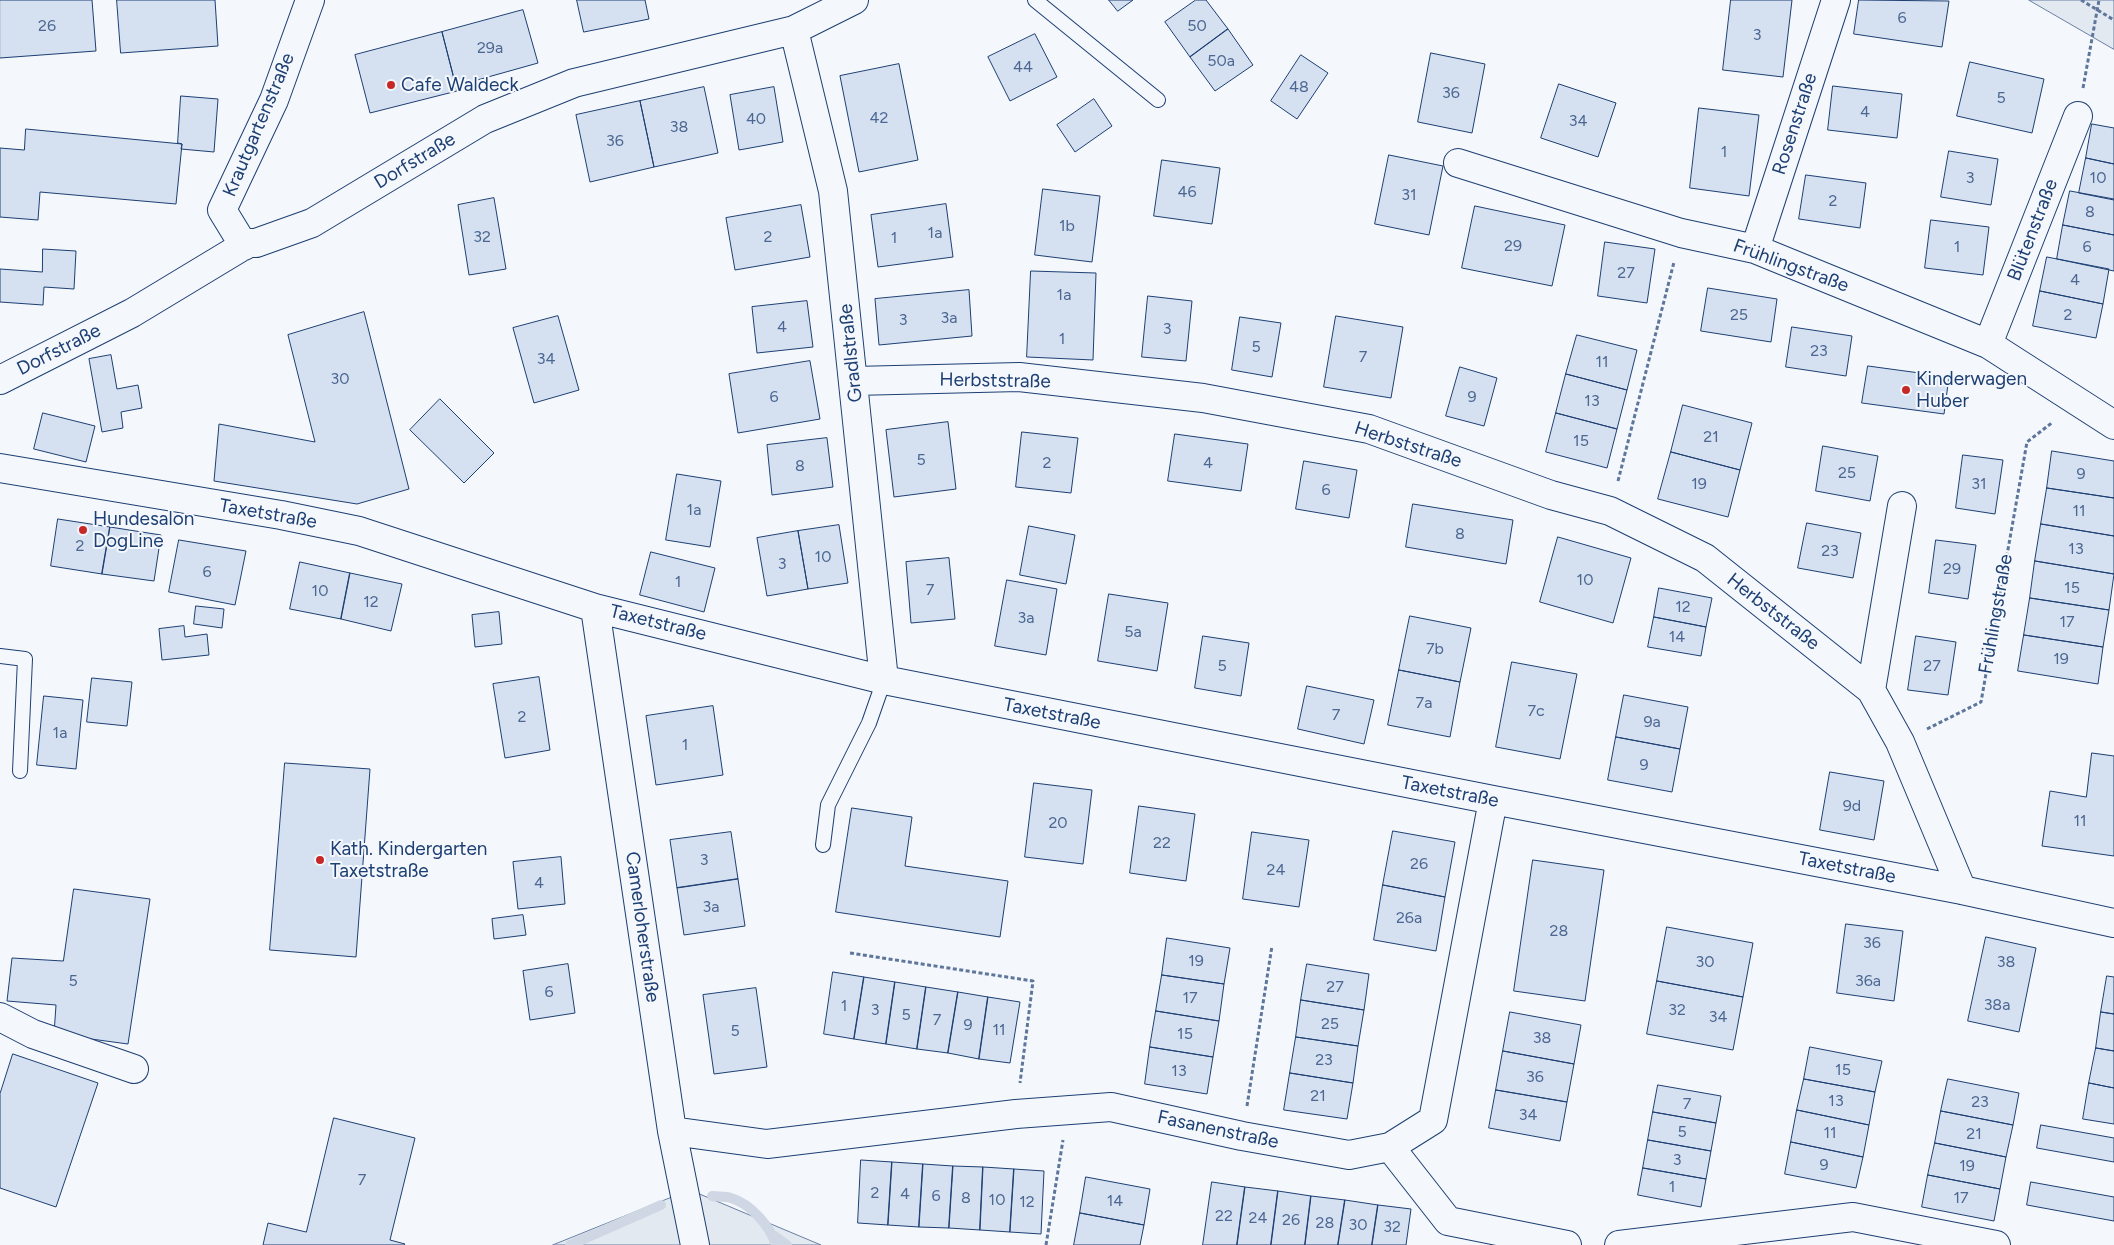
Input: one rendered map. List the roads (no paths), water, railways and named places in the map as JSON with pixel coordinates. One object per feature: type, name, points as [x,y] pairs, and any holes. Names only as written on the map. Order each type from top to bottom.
[{"type":"street","name":"Krautgartenstraße","points":[[244,246],[222,210],[274,100],[310,0]]},
{"type":"street","name":"Dorfstraße","points":[[0,380],[132,312],[244,246],[312,223],[485,119],[574,83],[794,30],[854,0]]},
{"type":"street","name":"Rosenstraße","points":[[1755,249],[1836,0]]},
{"type":"street","name":"Gradlstraße","points":[[794,30],[833,191],[884,680]]},
{"type":"street","name":"Blütenstraße","points":[[1988,344],[2078,116]]},
{"type":"street","name":"Frühlingstraße","points":[[1458,163],[1681,233],[1755,249],[1988,344],[2114,425]]},
{"type":"street","name":"Herbststraße","points":[[854,381],[1019,377],[1203,398],[1369,429],[1551,495],[1610,511],[1706,558],[1872,690],[1900,742],[1962,890]]},
{"type":"street","name":"Taxetstraße","points":[[0,468],[281,515],[359,531],[595,608],[884,680],[1962,890],[2114,923]]},
{"type":"street","points":[[1872,690],[1902,506]]},
{"type":"street","name":"Camerloherstraße","points":[[595,608],[672,1130],[695,1245]]},
{"type":"street","name":"Fasanenstraße","points":[[672,1130],[767,1144],[1016,1114],[1111,1107],[1242,1136],[1349,1155],[1390,1147],[1433,1120],[1493,800]]},
{"type":"street","points":[[0,1017],[33,1034],[134,1069]]},
{"type":"street","points":[[1390,1147],[1448,1221],[1567,1245]]},
{"type":"street","points":[[1619,1245],[1853,1217],[1996,1245]]},
{"type":"lane","points":[[1035,0],[1158,100]]},
{"type":"lane","points":[[0,656],[25,659],[20,771]]},
{"type":"lane","points":[[823,845],[828,805],[870,723],[884,680]]},
{"type":"waterway","points":[[712,1196],[731,1198],[746,1205],[764,1223],[776,1245]]},
{"type":"waterway","points":[[570,1245],[661,1205]]},
{"type":"waterway","points":[[773,1235],[787,1245]]},
{"type":"place","name":"Cafe Waldeck","points":[[391,85]]},
{"type":"place","name":"Kinderwagen Huber","points":[[1906,390]]},
{"type":"place","name":"Hundesalon DogLine","points":[[83,530]]},
{"type":"place","name":"Kath. Kindergarten Taxetstraße","points":[[320,860]]}]
